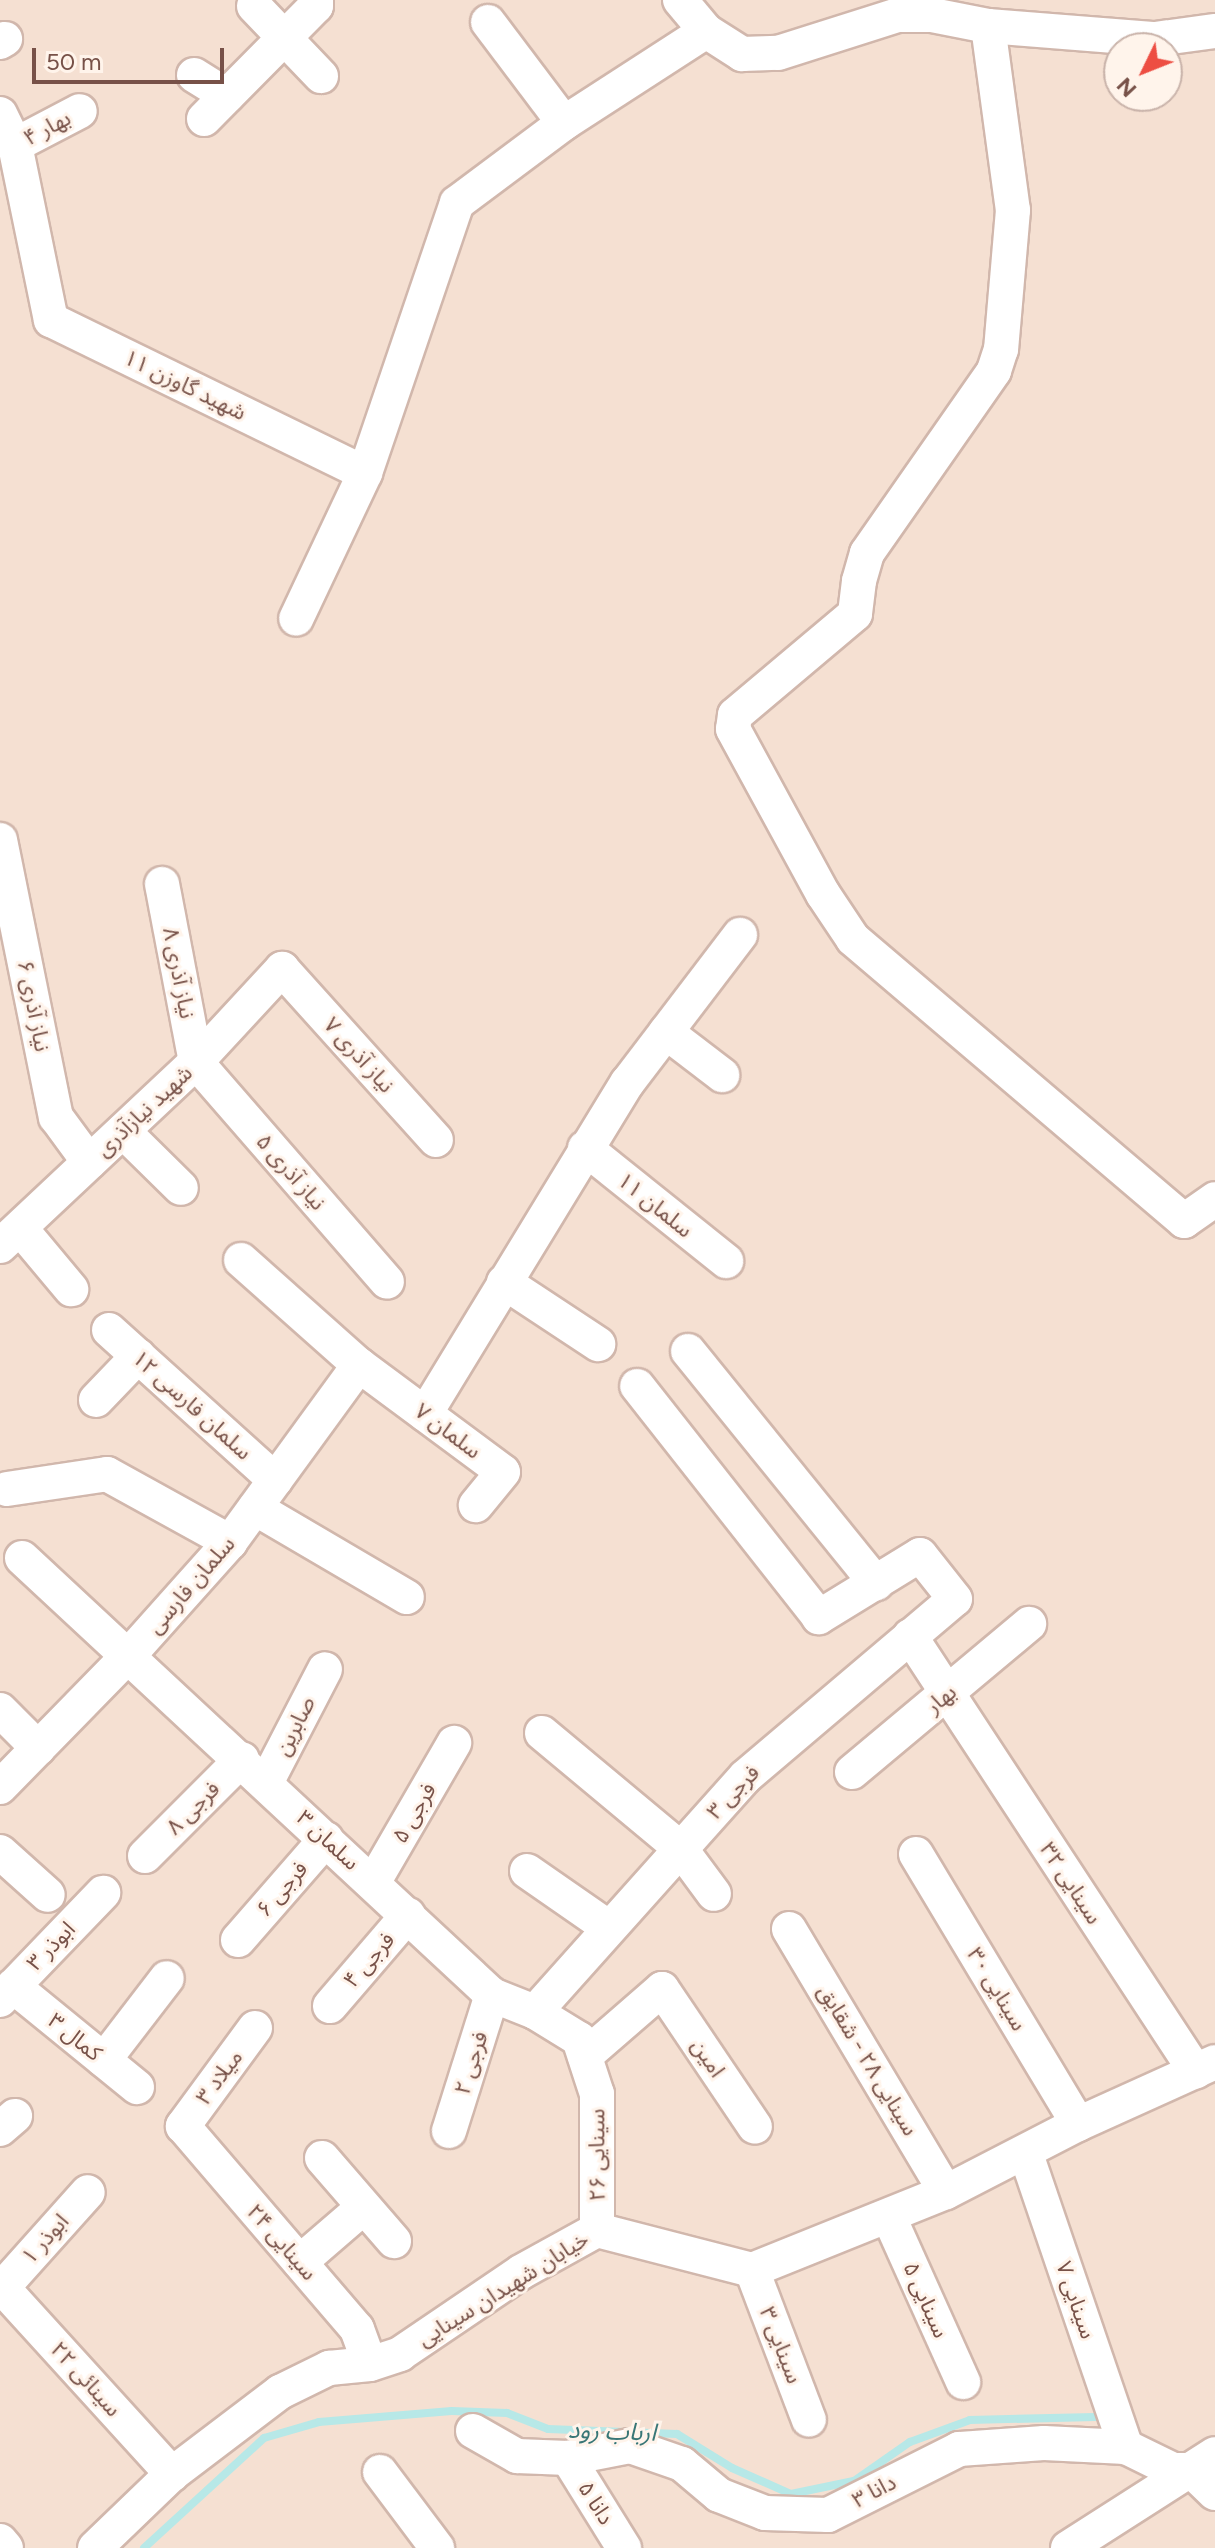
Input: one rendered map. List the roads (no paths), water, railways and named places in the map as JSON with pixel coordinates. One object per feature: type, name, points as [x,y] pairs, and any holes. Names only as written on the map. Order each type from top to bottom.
[{"type":"street","points":[[194,75],[216,108],[316,6],[316,0]]},
{"type":"street","points":[[680,0],[706,31],[742,54],[778,53],[898,15],[933,8],[988,26],[1060,16],[1155,39],[1215,31]]},
{"type":"street","points":[[254,6],[321,76]]},
{"type":"street","points":[[488,22],[564,123]]},
{"type":"street","points":[[988,26],[1013,210],[1001,349],[994,371],[867,553],[859,581],[855,614],[735,715],[733,729],[823,894],[853,939],[1141,1188],[1184,1221],[1215,1199]]},
{"type":"street","points":[[296,619],[365,473],[457,203],[564,123],[706,31]]},
{"type":"street","name":"بهار ۴","points":[[15,145],[80,111]]},
{"type":"street","name":"شهید گاوزن ۱۱","points":[[0,114],[15,145],[51,320],[365,473]]},
{"type":"street","name":"نیاز آذری ۶","points":[[0,840],[56,1117],[89,1162]]},
{"type":"street","name":"نیاز آذری ۸","points":[[162,884],[196,1062]]},
{"type":"street","points":[[425,1414],[585,1148],[666,1032],[740,935]]},
{"type":"street","name":"شهید نیازآذری","points":[[10,1237],[196,1062],[282,969]]},
{"type":"street","name":"نیاز آذری ۷","points":[[282,969],[436,1140]]},
{"type":"street","points":[[666,1032],[722,1075]]},
{"type":"street","name":"نیاز آذری ۵","points":[[196,1062],[387,1282]]},
{"type":"street","points":[[123,1131],[181,1188]]},
{"type":"street","name":"سلمان ۱۱","points":[[585,1148],[726,1261]]},
{"type":"street","points":[[10,1237],[71,1289]]},
{"type":"street","name":"سلمان ۷","points":[[241,1260],[359,1365],[503,1472],[476,1505]]},
{"type":"street","points":[[504,1282],[598,1344]]},
{"type":"street","name":"سلمان فارسی ۱۲","points":[[109,1330],[275,1480]]},
{"type":"street","points":[[637,1386],[819,1617],[876,1583],[688,1351]]},
{"type":"street","points":[[96,1400],[138,1356]]},
{"type":"street","name":"سلمان فارسی","points":[[0,1787],[130,1654],[230,1542],[359,1365]]},
{"type":"street","points":[[7,1489],[107,1474],[230,1542]]},
{"type":"street","points":[[255,1508],[407,1597]]},
{"type":"street","name":"فرجی ۳","points":[[535,2012],[745,1777],[955,1599],[920,1555],[876,1583]]},
{"type":"street","name":"سلمان ۳","points":[[22,1558],[130,1654],[492,1995],[535,2012]]},
{"type":"street","name":"بهار","points":[[852,1772],[1029,1624]]},
{"type":"street","name":"سینایی ۳۲","points":[[910,1636],[1205,2067]]},
{"type":"street","name":"صابرین","points":[[266,1783],[325,1669]]},
{"type":"street","points":[[0,1710],[38,1748]]},
{"type":"street","points":[[542,1733],[680,1848],[714,1894]]},
{"type":"street","name":"فرجی ۵","points":[[373,1883],[454,1743]]},
{"type":"street","name":"فرجی ۸","points":[[145,1856],[242,1759]]},
{"type":"street","name":"فرجی ۶","points":[[238,1940],[326,1839]]},
{"type":"street","points":[[0,1852],[48,1895]]},
{"type":"street","name":"سینایی ۳۰","points":[[916,1854],[1078,2124]]},
{"type":"street","points":[[527,1871],[609,1928]]},
{"type":"street","name":"ابوذر ۳","points":[[6,1993],[103,1893]]},
{"type":"street","name":"فرجی ۴","points":[[330,2006],[408,1915]]},
{"type":"street","name":"سینایی ۲۸ - شقایق","points":[[789,1929],[946,2192]]},
{"type":"street","points":[[104,2060],[167,1978]]},
{"type":"street","name":"امین","points":[[585,2056],[662,1989],[755,2127]]},
{"type":"street","name":"کمال ۳","points":[[6,1993],[104,2060],[137,2087]]},
{"type":"street","name":"فرجی ۲","points":[[449,2131],[492,1995]]},
{"type":"street","name":"سینایی ۲۶","points":[[535,2012],[579,2039],[597,2094],[597,2230]]},
{"type":"street","name":"میلاد ۳","points":[[183,2126],[255,2028]]},
{"type":"street","points":[[752,2270],[946,2192],[1026,2154],[1078,2124],[1205,2067]]},
{"type":"street","name":"سینایی ۲۴","points":[[183,2126],[357,2329],[370,2364]]},
{"type":"street","name":"سینایی ۷","points":[[1026,2154],[1126,2447]]},
{"type":"street","points":[[322,2158],[394,2241]]},
{"type":"street","name":"ابوذر ۱","points":[[1,2286],[88,2192]]},
{"type":"street","points":[[300,2262],[364,2207]]},
{"type":"street","name":"سینایی ۵","points":[[889,2217],[963,2382]]},
{"type":"street","name":"خیابان شهیدان سینایی","points":[[95,2548],[172,2474],[280,2392],[329,2368],[370,2364],[400,2354],[521,2272],[597,2230],[752,2270]]},
{"type":"street","name":"سینایی ۳","points":[[752,2270],[809,2420]]},
{"type":"street","name":"سینائی ۲۲","points":[[1,2286],[172,2474]]},
{"type":"street","name":"دانا ۳","points":[[473,2431],[517,2456],[568,2458],[630,2446],[682,2464],[719,2495],[765,2513],[828,2515],[959,2449],[1044,2443],[1126,2447],[1173,2470],[1207,2472]]},
{"type":"street","name":"دانا ۵","points":[[568,2458],[624,2548]]},
{"type":"street","points":[[380,2472],[437,2548]]},
{"type":"street","points":[[1068,2548],[1207,2472]]},
{"type":"street","points":[[0,2541],[6,2548]]},
{"type":"waterway","name":"ارباب رود","points":[[144,2548],[264,2438],[319,2422],[452,2411],[507,2413],[548,2429],[677,2434],[732,2468],[791,2494],[854,2481],[910,2442],[970,2420],[1095,2417]]}]
